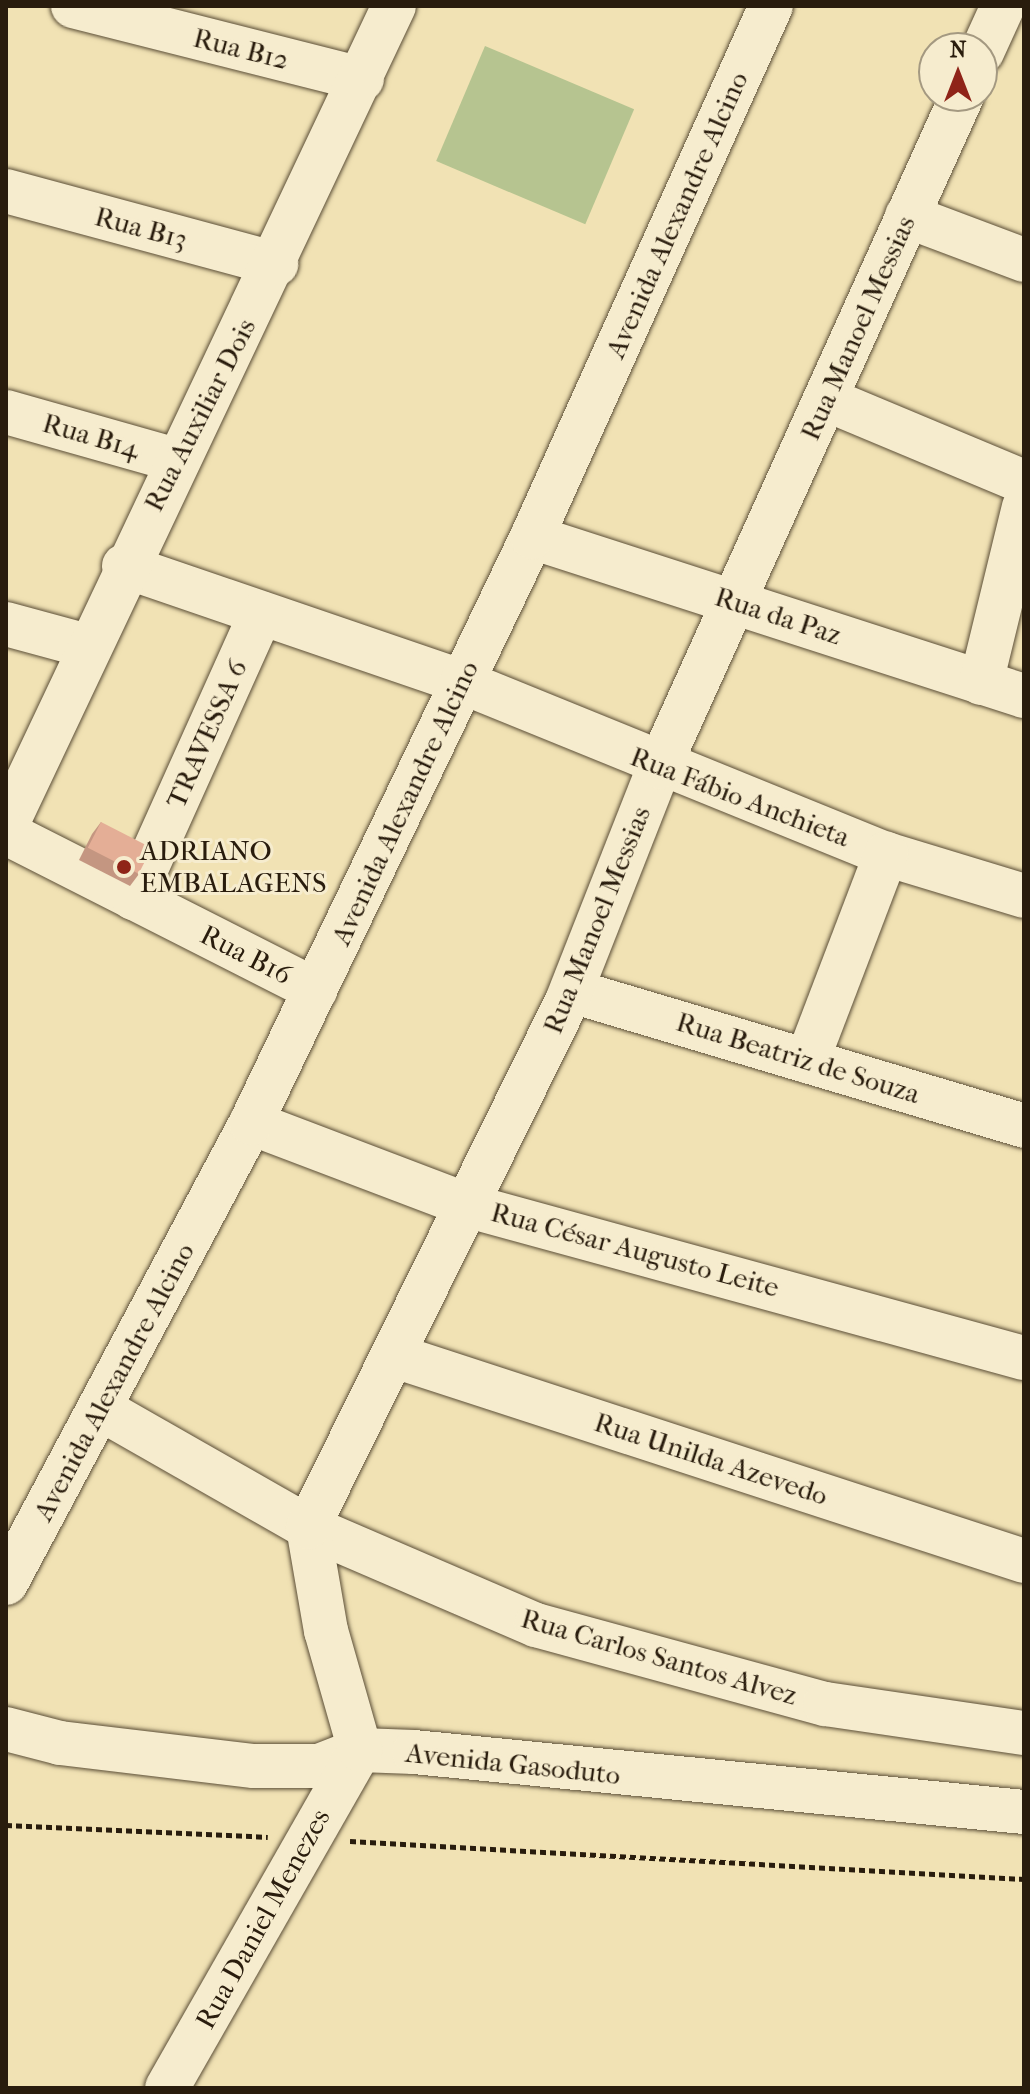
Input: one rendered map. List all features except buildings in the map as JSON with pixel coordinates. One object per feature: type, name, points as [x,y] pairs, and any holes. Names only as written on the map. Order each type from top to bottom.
[{"type":"street","name":"Rua B12","points":[[73,6],[362,79]]},
{"type":"street","name":"Rua Auxiliar Dois","points":[[6,826],[124,566],[276,264],[394,6]]},
{"type":"street","name":"Avenida Alexandre Alcino","points":[[6,1582],[251,1123],[316,990],[532,537],[771,6]]},
{"type":"street","points":[[996,32],[1009,14]]},
{"type":"street","name":"Rua Manoel Messias","points":[[308,1527],[398,1357],[572,991],[659,767],[828,400],[955,112]]},
{"type":"street","name":"Rua B13","points":[[6,191],[276,264]]},
{"type":"street","points":[[907,216],[1024,260]]},
{"type":"street","points":[[828,400],[1024,482]]},
{"type":"street","name":"Rua B14","points":[[6,412],[176,460]]},
{"type":"street","points":[[981,683],[1024,507]]},
{"type":"street","name":"Rua da Paz","points":[[532,537],[1024,696]]},
{"type":"street","name":"Rua Fábio Anchieta","points":[[124,566],[462,682],[659,767],[886,854],[1024,896]]},
{"type":"street","name":"TRAVESSA 6","points":[[133,898],[261,613]]},
{"type":"street","points":[[6,624],[87,646]]},
{"type":"street","name":"Rua B16","points":[[6,833],[316,990]]},
{"type":"street","points":[[807,1061],[886,854]]},
{"type":"street","name":"Rua Beatriz de Souza","points":[[572,991],[1024,1126]]},
{"type":"street","name":"Rua César Augusto Leite","points":[[251,1123],[469,1206],[1024,1358]]},
{"type":"street","name":"Rua Unilda Azevedo","points":[[398,1357],[1024,1561]]},
{"type":"street","name":"Rua Carlos Santos Alvez","points":[[101,1409],[308,1527],[427,1583],[638,1657],[825,1704],[1024,1733]]},
{"type":"street","points":[[308,1527],[326,1631],[360,1750]]},
{"type":"street","name":"Avenida Gasoduto","points":[[6,1729],[60,1743],[254,1766],[319,1766],[360,1750],[1024,1812]]},
{"type":"street","name":"Rua Daniel Menezes","points":[[167,2088],[304,1839],[360,1750]]},
{"type":"path","points":[[6,1825],[1024,1879]]},
{"type":"green space","points":[[485,46],[634,109],[585,224],[436,161]]},
{"type":"place","name":"ADRIANO EMBALAGENS","points":[[124,867]]}]
